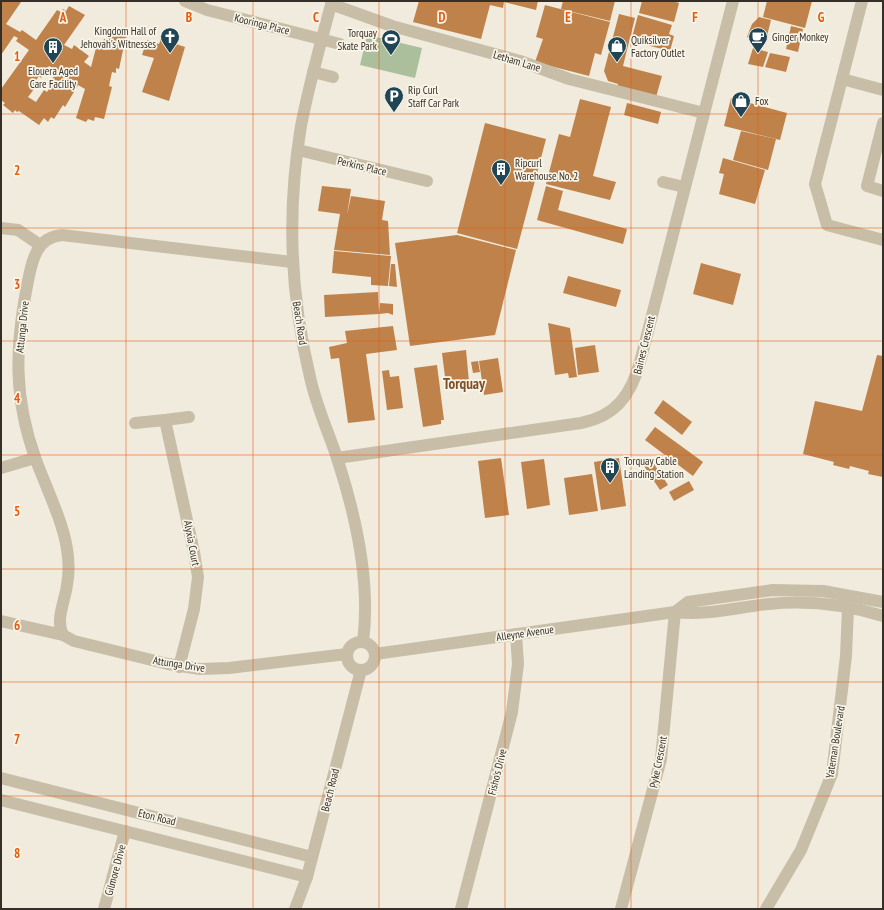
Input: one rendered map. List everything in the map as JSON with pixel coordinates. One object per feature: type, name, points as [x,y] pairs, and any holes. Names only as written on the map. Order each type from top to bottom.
[{"type":"street","name":"Kooringa Place","points":[[185,1],[207,10],[340,44]]},
{"type":"street","name":"Baines Crescent","points":[[337,458],[582,423],[593,420],[613,410],[629,392],[635,380],[733,1]]},
{"type":"street","points":[[862,1],[815,184],[827,224],[883,240]]},
{"type":"street","name":"Beach Road","points":[[332,2],[314,72],[298,150],[292,207],[292,262],[299,320],[306,360],[317,403],[337,458],[349,498],[362,561],[366,607],[363,642]]},
{"type":"street","name":"Letham Lane","points":[[332,2],[520,61],[569,79],[704,113]]},
{"type":"street","points":[[314,72],[333,77]]},
{"type":"street","points":[[842,79],[883,90]]},
{"type":"street","points":[[883,123],[867,186],[883,190]]},
{"type":"street","name":"Perkins Place","points":[[298,150],[427,181]]},
{"type":"street","points":[[663,182],[684,187]]},
{"type":"street","points":[[1,228],[18,230],[26,234],[40,245],[51,236],[62,235],[292,262]]},
{"type":"street","name":"Attunga Drive","points":[[40,245],[29,276],[23,308],[18,370],[22,416],[35,458],[67,547],[67,585],[60,624],[63,636]]},
{"type":"street","points":[[135,422],[189,417]]},
{"type":"street","name":"Alyxia Court","points":[[165,420],[194,552],[198,577],[194,610],[179,666]]},
{"type":"street","points":[[1,468],[35,458]]},
{"type":"street","name":"Alleyne Avenue","points":[[675,612],[688,602],[773,590],[823,591],[883,602]]},
{"type":"street","name":"Alleyne Avenue","points":[[375,654],[675,612],[692,614],[762,604],[787,603],[848,608],[883,616]]},
{"type":"street","name":"Yateman Boulevard","points":[[766,909],[801,850],[832,774],[846,656],[848,608]]},
{"type":"street","name":"Pyke Crescent","points":[[621,909],[661,760],[675,612]]},
{"type":"street","name":"Attunga Drive","points":[[1,621],[63,636],[74,641],[179,666],[213,670],[347,654]]},
{"type":"street","name":"Fisho's Drive","points":[[461,909],[512,712],[518,664],[516,634]]},
{"type":"street","points":[[363,642],[370,644],[375,654],[374,661],[370,666],[361,670],[350,665],[347,654],[349,648],[354,644],[363,642]]},
{"type":"street","name":"Beach Road","points":[[295,909],[307,877],[361,670]]},
{"type":"street","name":"Eton Road","points":[[1,778],[312,857]]},
{"type":"street","name":"Eton Road","points":[[1,800],[307,877]]},
{"type":"street","name":"Gilmore Drive","points":[[104,909],[125,831]]},
{"type":"green space","name":"Torquay Skate Park","points":[[367,35],[422,48],[415,78],[360,65]]},
{"type":"building","name":"Elouera Aged Care Facility","points":[[1,1],[21,2],[6,24],[20,32],[22,30],[36,40],[57,10],[61,12],[63,9],[66,11],[69,6],[85,15],[64,45],[72,49],[74,45],[89,56],[84,62],[91,67],[97,44],[102,44],[109,32],[126,36],[119,69],[116,68],[116,73],[112,72],[109,86],[112,87],[104,119],[95,117],[94,121],[88,119],[86,122],[76,118],[85,89],[78,85],[65,107],[63,105],[54,119],[51,117],[48,122],[44,118],[39,125],[19,111],[17,112],[15,110],[13,113],[3,105],[5,103],[1,100],[1,89],[29,50],[16,41],[18,38],[14,36],[1,55]],"holes":[[[49,66],[58,71],[49,83],[52,84],[47,92],[44,90],[36,102],[28,97],[37,85],[34,83],[39,76],[41,78]]]},
{"type":"building","points":[[419,1],[538,1],[536,10],[504,2],[503,8],[490,5],[481,39],[413,22]]},
{"type":"building","points":[[563,1],[615,1],[610,21],[561,9]]},
{"type":"building","points":[[642,1],[673,1],[679,3],[674,22],[639,13]]},
{"type":"building","points":[[767,1],[812,1],[805,28],[763,17]]},
{"type":"building","points":[[545,5],[610,22],[601,55],[595,53],[589,76],[535,62],[543,39],[536,37]]},
{"type":"building","points":[[619,14],[635,18],[623,66],[662,76],[656,97],[618,87],[618,84],[608,81],[604,71]]},
{"type":"building","points":[[638,15],[672,25],[669,34],[674,36],[670,51],[631,41]]},
{"type":"building","points":[[759,17],[771,20],[765,44],[747,37],[752,24]]},
{"type":"building","points":[[791,26],[803,29],[798,52],[786,49]]},
{"type":"building","points":[[161,39],[185,47],[169,101],[142,92],[154,58],[142,55],[147,40],[159,44]]},
{"type":"building","points":[[753,48],[768,52],[763,67],[748,64]]},
{"type":"building","points":[[770,53],[790,57],[786,72],[765,67]]},
{"type":"building","points":[[731,98],[787,113],[780,140],[724,126]]},
{"type":"building","points":[[580,99],[611,107],[593,176],[616,182],[610,200],[546,184],[559,134],[570,137]]},
{"type":"building","points":[[627,103],[661,112],[658,124],[624,115]]},
{"type":"building","name":"Ripcurl Warehouse No. 2","points":[[485,123],[546,139],[517,249],[457,233]]},
{"type":"building","points":[[741,131],[776,139],[768,170],[733,160]]},
{"type":"building","points":[[723,158],[765,170],[755,204],[719,194],[724,174],[719,173]]},
{"type":"building","points":[[322,186],[351,189],[347,215],[351,196],[385,201],[382,220],[388,221],[390,255],[334,250],[340,214],[318,211]]},
{"type":"building","points":[[546,186],[563,191],[558,210],[627,229],[623,244],[537,220]]},
{"type":"building","points":[[457,235],[516,250],[495,335],[410,346],[395,243]]},
{"type":"building","points":[[334,251],[391,256],[388,286],[371,285],[371,277],[332,273]]},
{"type":"building","points":[[701,263],[741,274],[733,305],[693,294]]},
{"type":"building","points":[[391,264],[395,264],[397,287],[389,286]]},
{"type":"building","points":[[568,276],[621,290],[616,307],[563,293]]},
{"type":"building","points":[[378,292],[379,314],[325,317],[324,295]]},
{"type":"building","points":[[380,303],[393,304],[393,315],[388,313],[379,314]]},
{"type":"building","points":[[548,323],[570,328],[577,377],[569,378],[568,373],[555,375]]},
{"type":"building","points":[[393,326],[397,350],[366,354],[375,420],[348,423],[339,358],[331,359],[329,347],[347,343],[345,331]]},
{"type":"building","points":[[595,345],[599,372],[578,375],[575,348]]},
{"type":"building","points":[[466,350],[469,382],[446,385],[442,353]]},
{"type":"building","points":[[877,355],[883,356],[883,477],[868,474],[869,471],[850,466],[849,469],[833,465],[834,462],[803,454],[815,401],[862,411]]},
{"type":"building","points":[[498,358],[503,392],[484,395],[479,361]]},
{"type":"building","points":[[478,361],[480,372],[473,373],[471,362]]},
{"type":"building","points":[[437,365],[444,420],[441,420],[441,424],[423,427],[414,368]]},
{"type":"building","points":[[389,370],[390,377],[399,376],[403,408],[387,410],[382,371]]},
{"type":"building","points":[[663,400],[692,422],[682,435],[654,413]]},
{"type":"building","points":[[655,427],[703,462],[693,476],[645,440]]},
{"type":"building","points":[[501,458],[509,515],[485,518],[478,461]]},
{"type":"building","name":"Torquay Cable Landing Station","points":[[619,458],[626,506],[601,510],[594,462]]},
{"type":"building","points":[[650,458],[668,485],[660,490],[642,463]]},
{"type":"building","points":[[544,459],[550,505],[527,509],[521,462]]},
{"type":"building","points":[[592,474],[598,511],[569,515],[564,478]]},
{"type":"building","points":[[689,481],[694,490],[674,501],[669,492]]},
{"type":"place","name":"Kingdom Hall of Jehovah's Witnesses","points":[[170,54]]},
{"type":"place","name":"Ginger Monkey","points":[[758,54]]},
{"type":"place","name":"Torquay Skate Park","points":[[391,56]]},
{"type":"place","name":"Quiksilver Factory Outlet","points":[[617,63]]},
{"type":"place","name":"Elouera Aged Care Facility","points":[[53,64]]},
{"type":"place","name":"Rip Curl Staff Car Park","points":[[394,113]]},
{"type":"place","name":"Fox","points":[[741,118]]},
{"type":"place","name":"Ripcurl Warehouse No. 2","points":[[501,186]]},
{"type":"place","name":"Torquay Cable Landing Station","points":[[610,484]]},
{"type":"district","name":"Torquay","points":[[464,384]]}]
